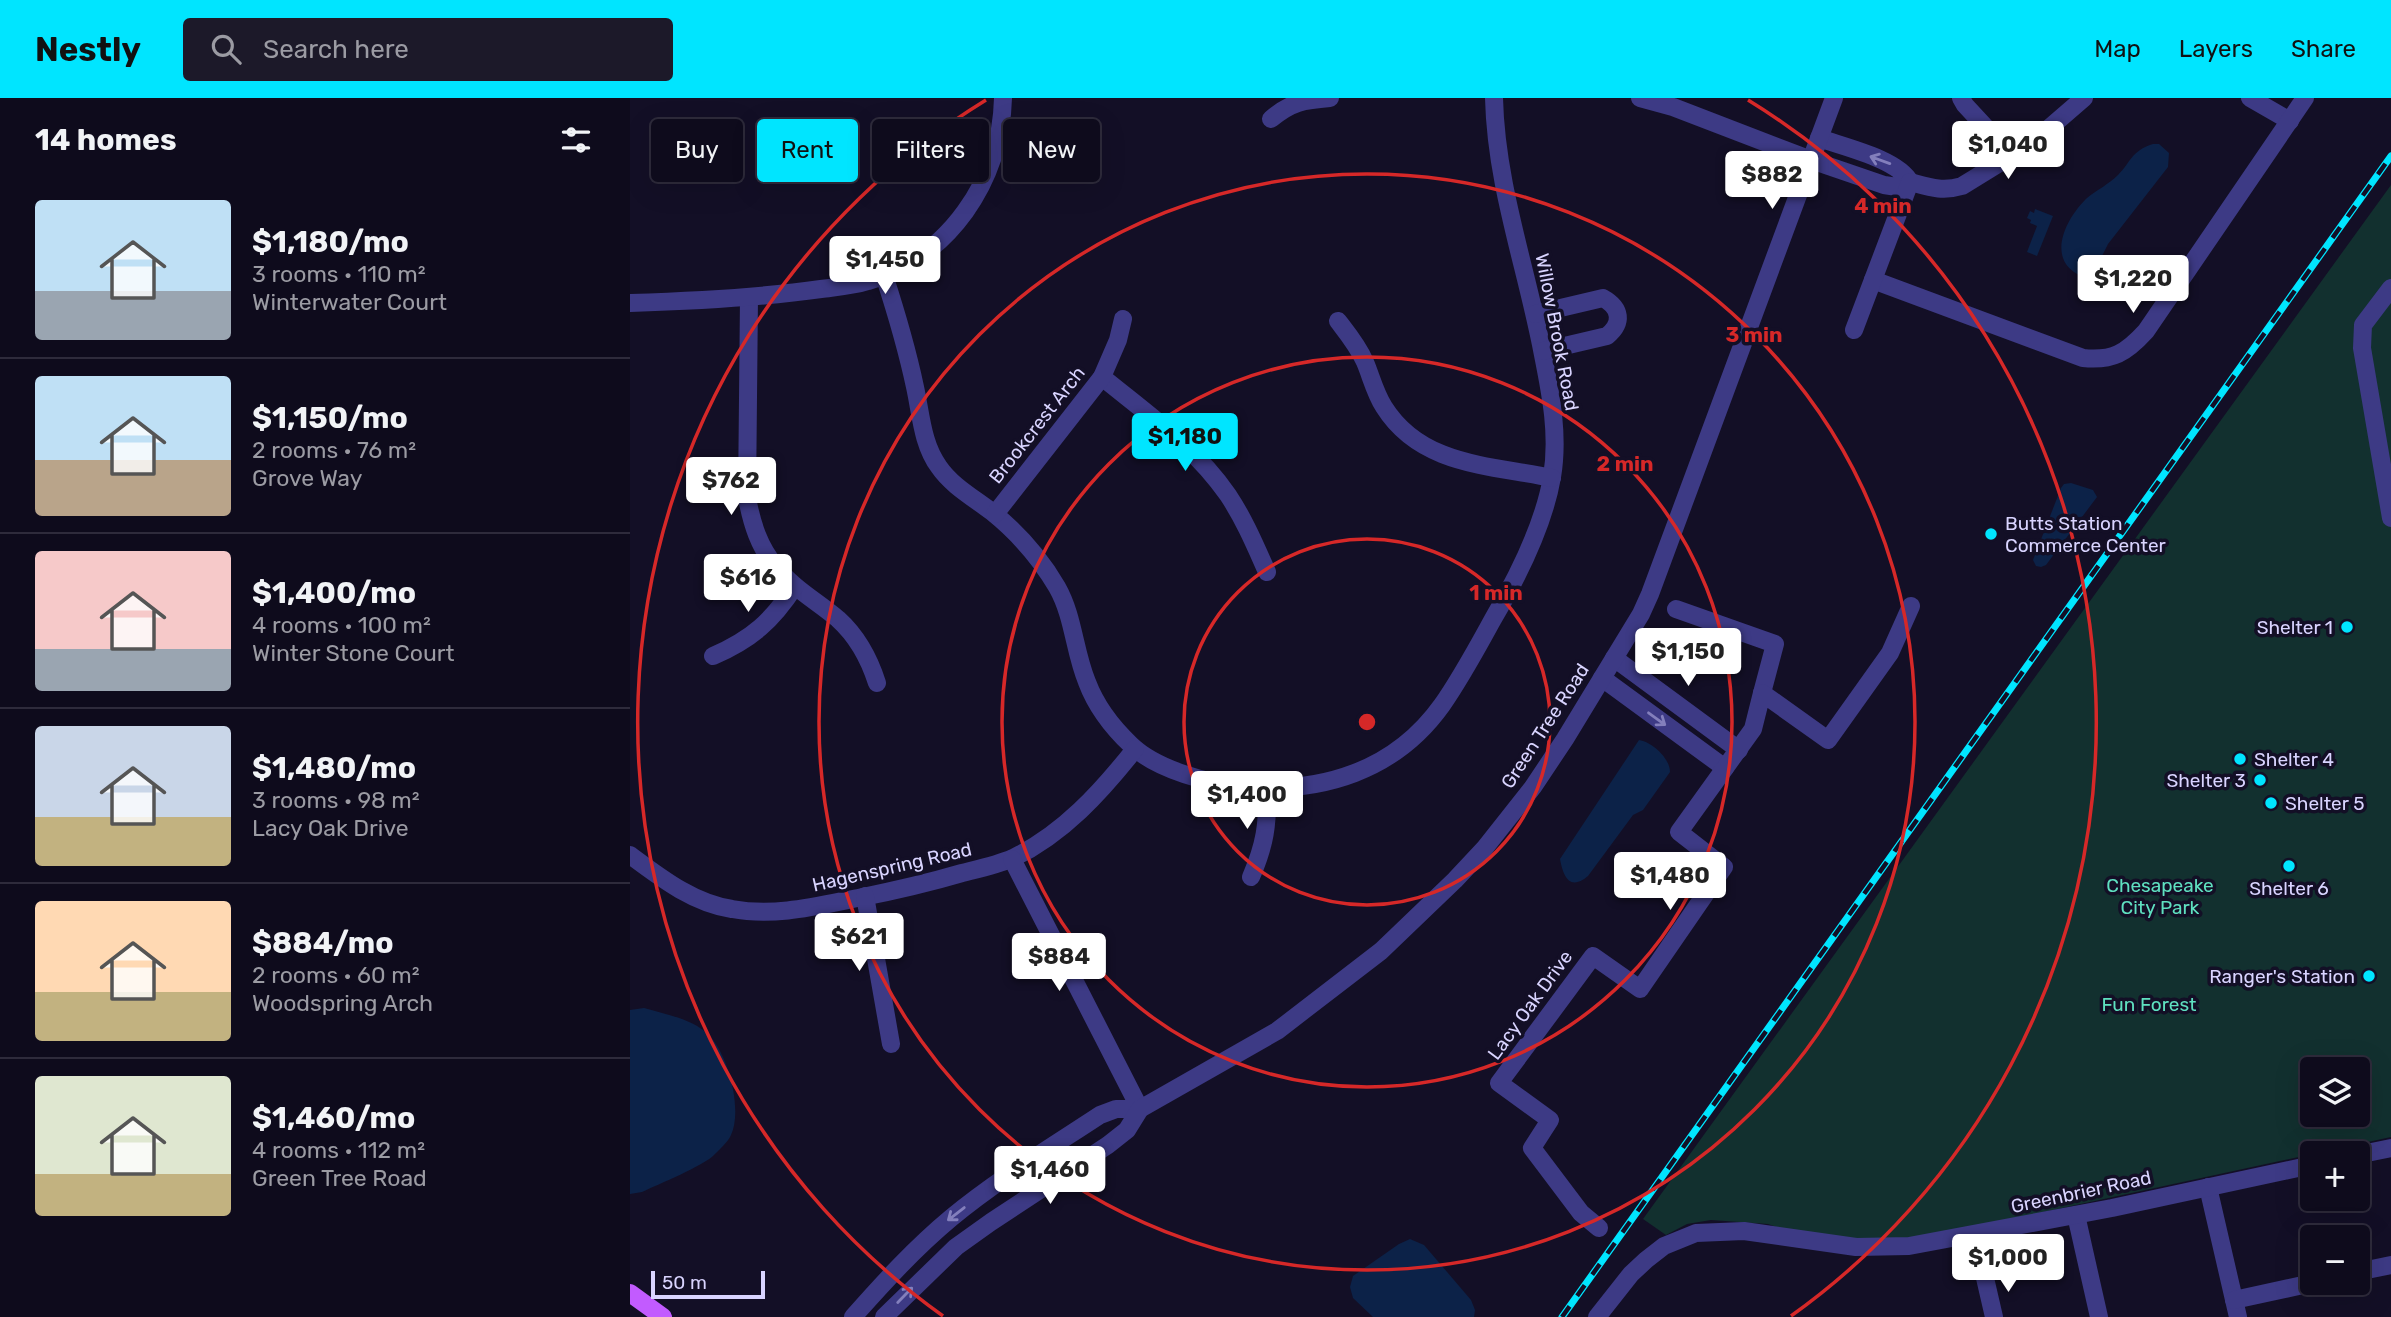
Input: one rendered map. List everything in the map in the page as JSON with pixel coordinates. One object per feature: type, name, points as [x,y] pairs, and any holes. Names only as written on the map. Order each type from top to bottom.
[{"type":"main road","points":[[630,1293],[663,1317]]},
{"type":"street","points":[[630,303],[798,292],[866,282],[910,262],[935,245],[958,223],[975,198],[996,152],[1003,121],[1003,98]]},
{"type":"street","points":[[1271,119],[1285,108],[1301,101],[1330,98]]},
{"type":"street","name":"Willow Brook Road","points":[[884,275],[901,330],[931,455],[947,478],[1020,536],[1042,563],[1059,591],[1072,622],[1087,682],[1099,707],[1115,729],[1135,749],[1198,779],[1267,789],[1300,788],[1333,782],[1383,759],[1418,732],[1440,707],[1503,602],[1538,526],[1552,478],[1555,441],[1553,405],[1535,314],[1503,183],[1495,135],[1494,98]]},
{"type":"street","points":[[1640,98],[1674,102],[1811,160],[1884,185],[1897,187],[1910,182],[1937,190],[1962,186],[2007,159],[2032,143],[2084,98]]},
{"type":"street","name":"Green Tree Road","points":[[884,1317],[956,1247],[1108,1145],[1127,1130],[1140,1109],[1277,1031],[1381,951],[1484,849],[1533,787],[1614,659],[1650,594],[1834,98]]},
{"type":"street","points":[[1961,98],[1990,132],[2007,159]]},
{"type":"street","points":[[2250,98],[2290,121]]},
{"type":"street","points":[[1874,280],[2083,358],[2118,356],[2146,331],[2305,98]]},
{"type":"street","points":[[1819,138],[1894,166],[1906,174],[1910,182],[1854,330]]},
{"type":"street","points":[[2391,288],[2363,325],[2362,348],[2391,518]]},
{"type":"street","points":[[749,297],[747,498],[752,523],[762,547],[776,568],[839,620],[856,638],[869,659],[877,683]]},
{"type":"street","points":[[1535,314],[1603,298],[1613,303],[1616,310],[1616,329],[1607,336],[1543,351]]},
{"type":"street","name":"Brookcrest Arch","points":[[995,514],[1101,377],[1118,340],[1123,319]]},
{"type":"street","points":[[1338,321],[1364,359],[1382,404],[1398,426],[1418,443],[1441,455],[1467,462],[1552,478]]},
{"type":"street","points":[[1101,377],[1200,460],[1228,495],[1250,531],[1266,572]]},
{"type":"street","points":[[713,656],[739,645],[761,629],[780,609],[795,586]]},
{"type":"street","points":[[1762,693],[1828,740],[1890,653],[1911,606]]},
{"type":"street","name":"Lacy Oak Drive","points":[[1599,1228],[1581,1213],[1532,1148],[1550,1120],[1499,1083],[1593,956],[1640,989],[1724,867],[1679,832],[1753,729],[1775,644],[1676,609]]},
{"type":"street","points":[[1614,659],[1739,750]]},
{"type":"street","points":[[1602,678],[1725,768]]},
{"type":"street","name":"Hagenspring Road","points":[[630,855],[667,883],[691,896],[732,909],[781,912],[865,896],[934,881],[1012,859],[1048,837],[1080,811],[1109,782],[1135,749]]},
{"type":"street","points":[[1251,877],[1263,849],[1268,819],[1267,789]]},
{"type":"street","points":[[1012,859],[1140,1109]]},
{"type":"street","points":[[865,896],[891,1044]]},
{"type":"street","name":"Green Tree Road","points":[[853,1317],[926,1240],[1015,1171],[1100,1115],[1116,1109],[1140,1109]]},
{"type":"street","points":[[2370,1152],[2391,1148]]},
{"type":"street","name":"Greenbrier Road","points":[[1597,1317],[1631,1274],[1646,1260],[1664,1246],[1696,1233],[1744,1231],[1856,1247],[1909,1247],[2300,1168]]},
{"type":"street","points":[[2208,1187],[2236,1309],[2300,1287]]},
{"type":"street","points":[[2076,1215],[2099,1317]]},
{"type":"street","points":[[2370,1269],[2391,1265]]},
{"type":"street","points":[[1985,1278],[1994,1317]]},
{"type":"green space","name":"Chesapeake City Park","points":[[2391,185],[2391,1137],[2370,1142],[2300,1141],[2300,1157],[2007,1220],[1903,1239],[1839,1238],[1793,1233],[1768,1224],[1711,1220],[1687,1224],[1666,1235],[1643,1219]]},
{"type":"water","points":[[2153,144],[2159,144],[2169,153],[2168,167],[2108,244],[2094,272],[2084,276],[2077,274],[2066,264],[2062,255],[2068,224],[2087,198],[2118,175],[2136,153]]},
{"type":"water","points":[[2035,209],[2053,216],[2037,256],[2027,252],[2037,226],[2027,218],[2030,211],[2034,213]]},
{"type":"water","points":[[2071,483],[2093,490],[2097,497],[2046,565],[2036,566],[2033,560],[2061,488],[2064,484]]},
{"type":"water","points":[[1639,740],[1659,752],[1667,761],[1670,772],[1643,810],[1633,815],[1588,876],[1581,881],[1572,882],[1565,876],[1560,859]]},
{"type":"water","points":[[644,1008],[686,1021],[708,1034],[722,1055],[732,1082],[735,1111],[730,1138],[708,1159],[642,1192],[630,1194],[630,1010]]},
{"type":"water","points":[[1410,1239],[1424,1245],[1471,1300],[1475,1310],[1474,1317],[1373,1317],[1353,1298],[1350,1287],[1353,1276]]},
{"type":"railway","points":[[1562,1317],[2391,156]]},
{"type":"place","name":"Butts Station Commerce Center","points":[[1991,534]]},
{"type":"place","name":"Shelter 1","points":[[2347,627]]},
{"type":"place","name":"Shelter 4","points":[[2240,759]]},
{"type":"place","name":"Shelter 3","points":[[2260,780]]},
{"type":"place","name":"Shelter 5","points":[[2271,803]]},
{"type":"place","name":"Shelter 6","points":[[2289,866]]},
{"type":"place","name":"Ranger's Station","points":[[2369,976]]},
{"type":"park label","name":"Fun Forest","points":[[2149,1004]]}]
